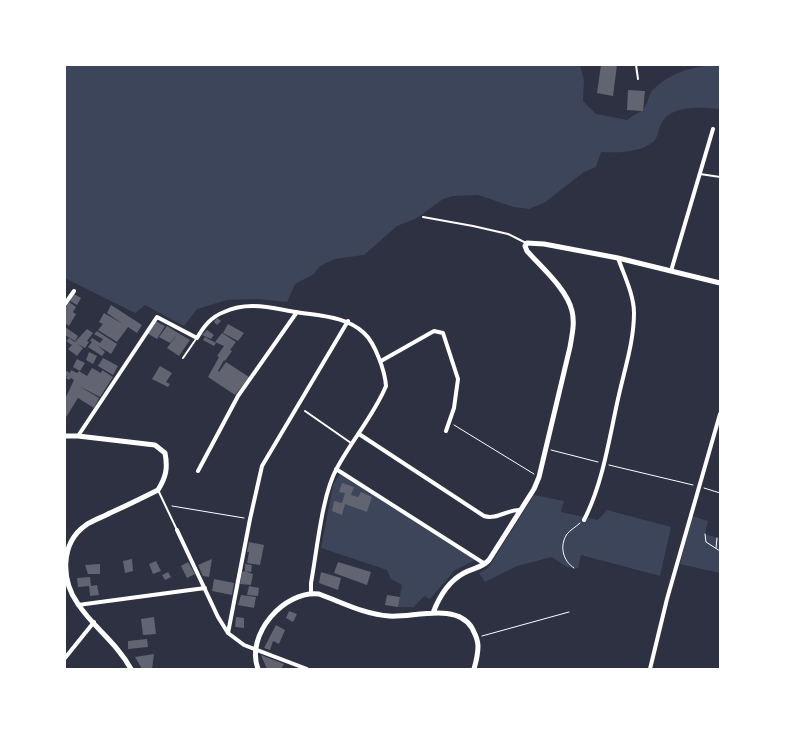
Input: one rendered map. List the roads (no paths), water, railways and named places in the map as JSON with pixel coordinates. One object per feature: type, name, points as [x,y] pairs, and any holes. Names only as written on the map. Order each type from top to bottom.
[{"type":"street","points":[[671,271],[714,129]]},
{"type":"street","points":[[433,613],[438,600],[450,584],[464,573],[486,564],[534,488],[546,448],[570,347],[573,324],[572,311],[567,299],[552,278],[527,251],[525,246],[527,244],[544,244],[618,258],[720,283]]},
{"type":"street","points":[[584,520],[591,506],[604,463],[630,345],[634,312],[629,287],[618,258]]},
{"type":"street","points":[[65,304],[74,291]]},
{"type":"street","points":[[78,436],[155,318],[159,317],[196,338],[208,321],[224,312],[244,306],[266,306],[348,321],[366,334],[381,361],[386,388],[336,468],[325,505],[311,583],[311,593]]},
{"type":"street","points":[[198,471],[238,396],[297,312]]},
{"type":"street","points":[[228,633],[250,519],[264,462],[348,321]]},
{"type":"street","points":[[381,361],[434,331],[443,333],[457,375],[457,391],[450,423],[446,431]]},
{"type":"street","points":[[650,669],[698,487],[720,414]]},
{"type":"street","points":[[359,434],[484,516],[492,518],[513,510],[519,510]]},
{"type":"street","points":[[66,437],[78,436],[155,445],[165,453],[167,465],[165,478],[158,490],[86,525],[75,536],[67,550],[65,566],[68,586],[78,605],[125,657],[131,669]]},
{"type":"street","points":[[336,468],[486,564]]},
{"type":"street","points":[[177,530],[218,617],[228,633],[244,645],[307,669]]},
{"type":"street","points":[[78,605],[205,588]]},
{"type":"street","points":[[258,669],[255,649],[263,627],[284,605],[301,595],[311,593],[319,594],[373,613],[389,616],[433,613],[454,615],[470,624],[477,637],[478,647],[474,669]]},
{"type":"street","points":[[65,658],[94,622]]},
{"type":"lane","points":[[636,65],[638,79]]},
{"type":"lane","points":[[700,174],[720,177]]},
{"type":"lane","points":[[423,217],[508,234],[527,244]]},
{"type":"lane","points":[[183,358],[196,338]]},
{"type":"lane","points":[[305,411],[352,444]]},
{"type":"lane","points":[[158,490],[177,530]]}]
